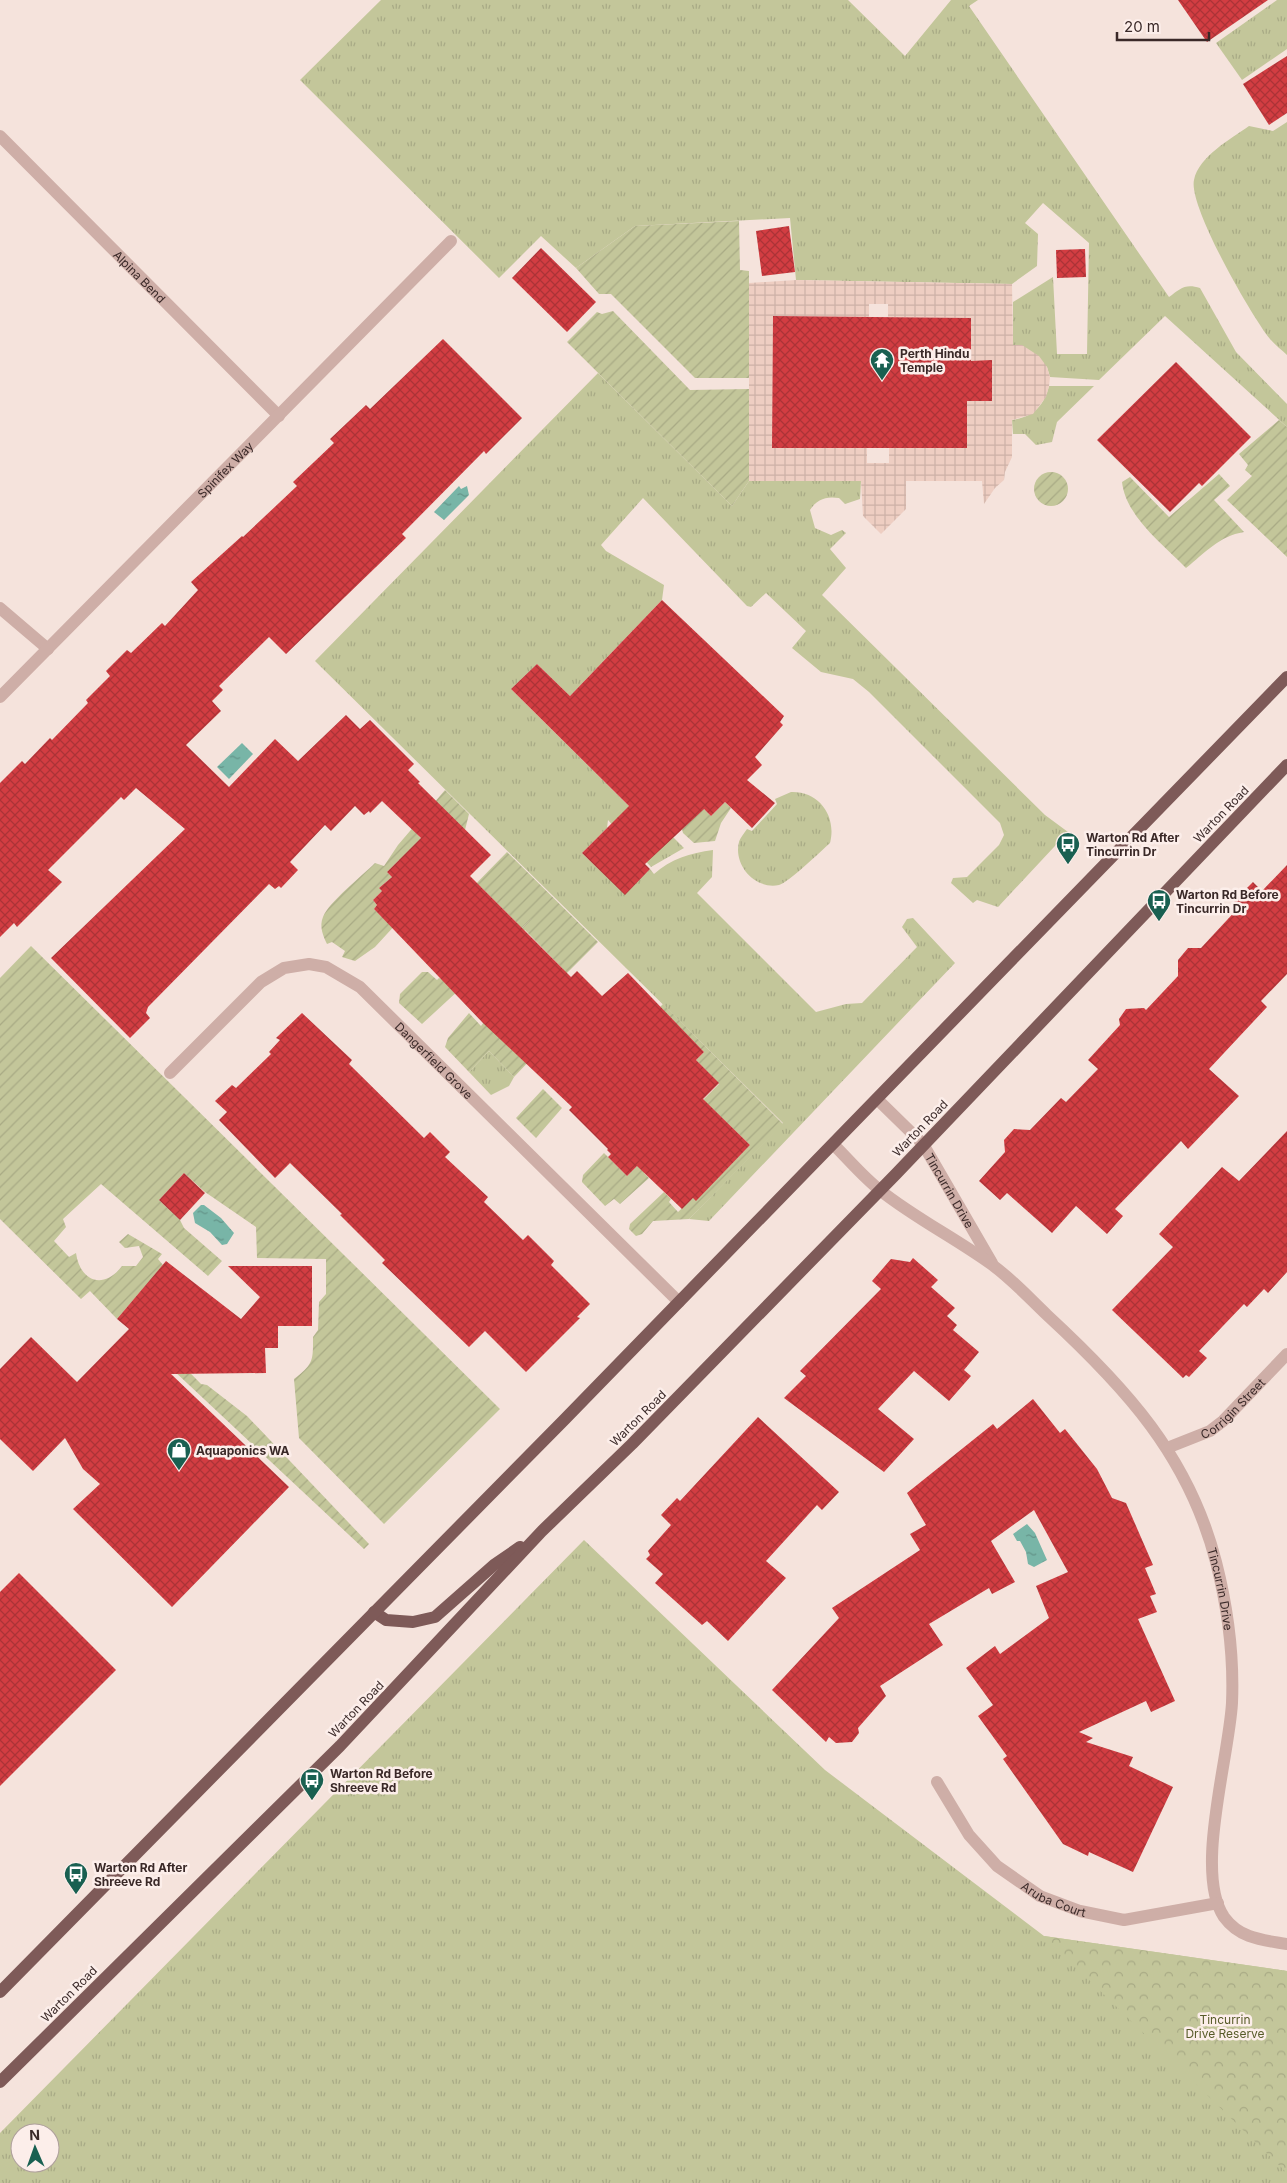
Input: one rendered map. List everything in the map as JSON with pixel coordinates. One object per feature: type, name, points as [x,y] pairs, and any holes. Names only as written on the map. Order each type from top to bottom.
[{"type":"main road","points":[[0,1992],[834,1145],[1287,677]]},
{"type":"main road","name":"Warton Road","points":[[1,2079],[340,1746],[542,1531],[632,1444],[1287,765]]},
{"type":"main road","points":[[374,1612],[386,1620],[413,1622],[435,1617],[494,1565],[542,1531]]},
{"type":"street","name":"Alpina Bend","points":[[0,136],[279,416]]},
{"type":"street","name":"Spinifex Way","points":[[0,697],[451,241]]},
{"type":"street","points":[[0,608],[48,649]]},
{"type":"street","name":"Dangerfield Grove","points":[[170,1073],[262,982],[284,968],[309,964],[326,967],[360,987],[679,1302]]},
{"type":"street","name":"Tincurrin Drive","points":[[877,1099],[923,1144],[993,1265]]},
{"type":"street","name":"Tincurrin Drive","points":[[834,1145],[879,1190],[993,1265],[1110,1375],[1145,1415],[1167,1448],[1194,1500],[1216,1559],[1230,1631],[1232,1700],[1230,1733],[1210,1855],[1212,1886],[1224,1916],[1237,1930],[1250,1938],[1287,1944]]},
{"type":"street","name":"Corrigin Street","points":[[1167,1448],[1210,1431],[1223,1421],[1287,1354]]},
{"type":"street","name":"Aruba Court","points":[[937,1782],[969,1835],[997,1866],[1040,1896],[1080,1912],[1124,1920],[1218,1902]]},
{"type":"green space","points":[[381,0],[848,0],[905,56],[951,0],[978,0],[969,6],[1169,297],[1186,287],[1200,288],[1236,352],[1287,404],[1287,427],[1165,316],[1099,380],[1050,377],[1047,367],[1013,345],[1013,302],[1053,277],[1057,354],[1087,354],[1089,243],[1043,203],[1025,223],[1038,234],[1037,266],[1012,284],[796,280],[790,218],[635,226],[576,268],[541,236],[499,278],[300,80]]},
{"type":"green space","points":[[1277,0],[1287,0],[1287,49],[1242,80],[1216,43]]},
{"type":"green space","points":[[1287,122],[1287,355],[1261,327],[1236,286],[1201,213],[1195,193],[1194,180],[1202,163],[1209,156],[1225,142],[1249,126],[1273,131]]},
{"type":"green space","points":[[739,221],[740,270],[749,271],[749,378],[695,378],[611,294],[599,294],[576,268],[635,226]]},
{"type":"green space","points":[[613,311],[690,390],[749,389],[749,481],[732,506],[567,342],[597,312],[602,314]]},
{"type":"green space","points":[[598,373],[732,506],[749,481],[861,481],[860,499],[845,504],[839,498],[830,497],[819,501],[810,510],[815,528],[831,535],[842,530],[846,533],[830,549],[846,568],[822,595],[1045,815],[1068,832],[998,907],[977,900],[973,903],[951,883],[953,878],[967,877],[999,845],[1004,835],[1000,823],[869,692],[853,679],[821,672],[792,648],[806,631],[766,593],[751,607],[747,606],[643,498],[601,545],[606,551],[664,585],[662,600],[570,696],[537,664],[511,689],[664,841],[673,837],[684,848],[651,867],[608,820],[607,828],[582,853],[625,894],[650,869],[654,874],[667,864],[681,858],[713,850],[712,877],[697,893],[816,1012],[846,1004],[862,1003],[917,947],[902,927],[907,919],[913,918],[955,963],[709,1221],[689,1219],[783,1123],[315,661]]},
{"type":"green space","points":[[1049,386],[1094,386],[1057,422],[1052,442],[1036,445],[1025,434],[1013,434],[1012,420],[1032,413],[1041,405]]},
{"type":"green space","points":[[1279,420],[1287,427],[1287,557],[1227,500],[1252,476],[1245,470],[1248,465],[1239,454]]},
{"type":"green space","points":[[1051,472],[1058,473],[1063,477],[1067,482],[1067,496],[1063,501],[1058,505],[1051,506],[1044,505],[1039,501],[1035,496],[1034,489],[1035,482],[1039,477],[1044,473]]},
{"type":"green space","points":[[1219,474],[1230,486],[1214,500],[1244,532],[1220,541],[1186,568],[1138,518],[1130,507],[1122,482],[1130,477],[1169,517]]},
{"type":"green space","points":[[445,790],[469,814],[465,830],[416,833],[423,841],[404,860],[399,860],[387,872],[392,877],[379,888],[382,891],[373,900],[377,905],[374,909],[388,923],[398,922],[375,947],[355,961],[342,957],[345,951],[332,942],[327,944],[323,934],[321,927],[326,911],[338,897],[375,863],[384,866],[398,845]]},
{"type":"green space","points":[[791,792],[810,796],[824,807],[831,824],[830,843],[783,883],[770,886],[762,884],[754,880],[743,867],[739,859],[739,842],[747,829],[752,831],[777,804],[775,799]]},
{"type":"green space","points":[[725,802],[731,808],[721,823],[715,841],[694,843],[683,833],[682,829],[700,805],[711,816]]},
{"type":"green space","points":[[507,852],[598,942],[521,1019],[534,1056],[514,1077],[489,1051],[469,1072],[445,1047],[448,1038],[469,1013],[481,1026],[484,1022],[497,1034],[563,969],[525,930],[509,946],[507,944],[532,918],[422,1024],[399,1003],[400,994],[422,972],[428,972],[437,980],[439,978],[456,985],[517,923],[481,887],[461,899]]},
{"type":"green space","points":[[31,946],[500,1409],[384,1524],[299,1438],[294,1379],[311,1361],[313,1337],[318,1330],[319,1302],[326,1294],[326,1259],[257,1258],[256,1227],[205,1192],[184,1173],[159,1200],[180,1220],[184,1228],[222,1261],[208,1276],[101,1184],[63,1219],[66,1227],[54,1241],[69,1257],[76,1253],[82,1271],[88,1276],[101,1280],[115,1274],[122,1266],[136,1266],[143,1257],[139,1246],[125,1248],[119,1242],[128,1234],[162,1254],[158,1259],[163,1265],[117,1319],[90,1291],[81,1299],[0,1219],[0,978]]},
{"type":"green space","points":[[663,1004],[783,1124],[689,1219],[653,1221],[642,1234],[636,1236],[629,1229],[630,1224],[664,1192],[671,1199],[669,1202],[678,1212],[693,1198],[696,1200],[750,1145],[713,1109],[644,1173],[649,1178],[620,1204],[614,1199],[605,1206],[582,1182],[583,1175],[604,1153],[627,1176],[719,1084],[696,1060],[704,1052],[660,1007]]},
{"type":"green space","points":[[489,1051],[514,1077],[509,1086],[491,1095],[469,1072]]},
{"type":"green space","points":[[543,1089],[562,1108],[536,1138],[516,1118]]},
{"type":"green space","points":[[148,1330],[201,1384],[207,1385],[247,1416],[369,1544],[364,1549],[140,1339]]},
{"type":"green space","points":[[584,1540],[825,1770],[1044,1936],[1287,1971],[1287,2183],[0,2183],[0,2133]]},
{"type":"green space","name":"Tincurrin Drive Reserve","points":[[1044,1936],[1287,1971],[1287,2173]]},
{"type":"shaded area","points":[[796,280],[1012,284],[1013,345],[1022,345],[1039,356],[1047,367],[1050,377],[1049,386],[1046,397],[1033,414],[1012,420],[1012,457],[1005,472],[1004,480],[995,488],[984,504],[982,481],[906,481],[906,509],[881,534],[863,516],[861,481],[749,481],[749,283]],"holes":[[[869,304],[888,304],[888,317],[971,318],[971,361],[992,361],[992,401],[967,401],[967,448],[889,448],[889,463],[867,463],[867,448],[772,448],[773,316],[869,317]]]},
{"type":"water","points":[[459,486],[461,489],[467,486],[469,495],[444,520],[434,512]]},
{"type":"water","points":[[242,743],[253,754],[229,779],[217,767]]},
{"type":"water","points":[[201,1205],[204,1205],[221,1218],[234,1233],[227,1244],[222,1245],[210,1232],[195,1223],[193,1213]]},
{"type":"water","points":[[1027,1524],[1035,1533],[1047,1560],[1034,1567],[1028,1564],[1026,1552],[1020,1541],[1017,1541],[1013,1534]]},
{"type":"building","points":[[1178,0],[1268,0],[1207,42]]},
{"type":"building","points":[[1287,56],[1287,113],[1269,125],[1243,84]]},
{"type":"building","points":[[789,226],[795,272],[762,276],[756,231]]},
{"type":"building","points":[[541,248],[596,302],[567,332],[512,278]]},
{"type":"building","points":[[1085,249],[1086,277],[1057,278],[1056,250]]},
{"type":"building","name":"Perth Hindu Temple","points":[[773,316],[971,318],[971,361],[992,360],[992,401],[967,401],[967,448],[772,448]]},
{"type":"building","points":[[443,339],[522,418],[486,454],[484,451],[402,534],[406,538],[286,654],[269,637],[219,686],[223,690],[212,701],[221,711],[186,745],[229,787],[275,739],[298,761],[346,715],[360,729],[370,720],[414,764],[408,770],[420,782],[418,783],[491,855],[470,876],[571,977],[577,971],[602,996],[628,973],[704,1052],[696,1060],[719,1083],[703,1099],[750,1145],[696,1201],[693,1198],[682,1209],[637,1166],[627,1176],[608,1157],[611,1154],[608,1149],[569,1110],[572,1107],[483,1023],[374,909],[377,905],[373,900],[382,891],[379,888],[392,877],[387,872],[421,838],[382,801],[370,813],[369,811],[364,815],[355,806],[331,831],[325,825],[290,862],[298,870],[281,888],[279,886],[275,889],[269,884],[148,1007],[146,1013],[150,1018],[130,1038],[51,958],[185,829],[136,788],[124,800],[121,797],[48,870],[62,882],[17,927],[14,923],[0,937],[0,783],[22,761],[25,764],[50,738],[52,740],[88,703],[86,700],[110,676],[106,671],[127,650],[131,653],[162,623],[165,626],[198,590],[191,582],[243,537],[297,486],[293,482],[334,443],[330,439],[366,405],[370,409]]},
{"type":"building","points":[[1176,362],[1251,437],[1202,486],[1199,483],[1170,512],[1097,440]]},
{"type":"building","points":[[662,600],[784,716],[780,722],[783,725],[755,757],[762,765],[747,780],[775,803],[752,828],[725,802],[711,816],[704,809],[645,864],[650,869],[625,895],[582,853],[629,806],[511,689],[537,664],[570,696]]},
{"type":"building","points":[[1287,865],[1287,974],[1261,1001],[1267,1007],[1209,1069],[1239,1096],[1188,1149],[1181,1141],[1115,1209],[1123,1216],[1107,1234],[1076,1206],[1052,1233],[1007,1193],[1000,1200],[979,1181],[1005,1152],[1004,1140],[1014,1129],[1030,1130],[1061,1098],[1066,1102],[1098,1069],[1088,1060],[1120,1025],[1119,1019],[1126,1009],[1144,1008],[1146,1010],[1178,976],[1178,960],[1188,948],[1201,948],[1240,906],[1234,901],[1253,882],[1262,891]]},
{"type":"building","points":[[302,1013],[352,1060],[349,1064],[424,1138],[430,1132],[450,1152],[445,1157],[488,1197],[484,1202],[523,1240],[528,1235],[554,1261],[551,1265],[590,1304],[577,1317],[580,1318],[526,1372],[485,1331],[469,1347],[382,1263],[385,1260],[290,1163],[275,1178],[219,1120],[227,1112],[215,1101],[232,1085],[236,1088],[271,1054],[269,1052],[280,1040],[276,1038]]},
{"type":"building","points":[[1287,1131],[1287,1272],[1268,1293],[1264,1289],[1247,1307],[1244,1304],[1199,1351],[1207,1358],[1189,1377],[1186,1375],[1183,1378],[1112,1310],[1173,1247],[1159,1234],[1222,1167],[1239,1181]]},
{"type":"building","points":[[184,1173],[205,1193],[180,1220],[159,1200]]},
{"type":"building","points":[[913,1258],[938,1280],[931,1287],[955,1308],[947,1316],[957,1325],[953,1330],[979,1352],[964,1370],[971,1376],[949,1401],[914,1371],[878,1409],[914,1439],[884,1472],[784,1398],[806,1376],[800,1371],[881,1289],[872,1281],[891,1259],[910,1262]]},
{"type":"building","points":[[166,1261],[241,1319],[260,1297],[228,1266],[312,1266],[312,1326],[278,1326],[278,1348],[265,1348],[266,1373],[171,1374],[289,1487],[172,1607],[73,1509],[100,1484],[83,1469],[65,1438],[33,1471],[0,1439],[0,1369],[31,1337],[77,1382],[129,1329],[117,1319]]},
{"type":"building","points":[[1033,1399],[1060,1433],[1065,1429],[1097,1469],[1112,1498],[1126,1503],[1153,1565],[1145,1568],[1156,1594],[1150,1596],[1157,1612],[1138,1619],[1175,1701],[1151,1712],[1146,1701],[1079,1732],[1093,1738],[1086,1742],[1133,1757],[1129,1766],[1173,1787],[1133,1872],[1089,1852],[1088,1856],[1063,1844],[1003,1759],[1007,1756],[978,1716],[993,1705],[966,1668],[995,1646],[1000,1654],[1049,1618],[1036,1586],[1068,1572],[1034,1510],[991,1541],[1015,1582],[992,1594],[989,1588],[929,1624],[943,1645],[880,1686],[886,1696],[858,1728],[859,1733],[852,1742],[836,1743],[829,1737],[826,1742],[772,1690],[839,1618],[832,1608],[920,1550],[910,1534],[926,1525],[907,1493],[993,1424],[997,1429]]},
{"type":"building","points":[[758,1417],[839,1492],[822,1510],[817,1505],[766,1561],[786,1578],[728,1641],[707,1621],[702,1625],[655,1583],[663,1574],[646,1559],[650,1555],[648,1551],[671,1525],[661,1515],[677,1498],[680,1501]]},
{"type":"building","points":[[19,1573],[116,1670],[0,1786],[0,1592]]},
{"type":"place","name":"Perth Hindu Temple","points":[[882,381]]},
{"type":"place","name":"Warton Rd After Tincurrin Dr","points":[[1068,865]]},
{"type":"place","name":"Warton Rd Before Tincurrin Dr","points":[[1159,922]]},
{"type":"place","name":"Aquaponics WA","points":[[179,1471]]},
{"type":"place","name":"Warton Rd Before Shreeve Rd","points":[[312,1801]]},
{"type":"place","name":"Warton Rd After Shreeve Rd","points":[[76,1895]]}]
